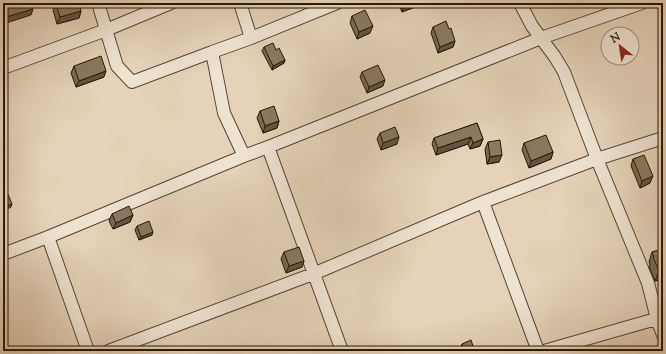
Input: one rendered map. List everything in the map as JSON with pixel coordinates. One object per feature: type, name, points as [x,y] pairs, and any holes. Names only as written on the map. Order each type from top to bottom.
[{"type":"street","points":[[98,3],[117,66],[132,82],[251,38],[337,3]]},
{"type":"street","points":[[3,68],[106,30],[171,3]]},
{"type":"street","points":[[240,3],[251,38]]},
{"type":"street","points":[[520,3],[532,26],[564,72],[597,159],[648,283],[660,318],[663,335]]},
{"type":"street","points":[[3,254],[541,38],[642,3]]},
{"type":"street","points":[[212,52],[224,113],[244,156]]},
{"type":"street","points":[[108,351],[314,274],[483,202],[597,159],[663,138]]},
{"type":"street","points":[[268,147],[342,351]]},
{"type":"street","points":[[483,202],[538,351]]},
{"type":"street","points":[[48,237],[88,351]]},
{"type":"street","points":[[544,351],[660,318]]},
{"type":"building","points":[[19,3],[31,3],[33,9],[3,18],[3,8]]},
{"type":"building","points":[[79,3],[81,11],[60,17],[56,4]]},
{"type":"building","points":[[365,10],[373,26],[359,32],[352,16]]},
{"type":"building","points":[[446,21],[449,29],[451,28],[455,41],[440,47],[433,27]]},
{"type":"building","points":[[273,43],[276,50],[279,48],[285,60],[273,66],[264,47]]},
{"type":"building","points":[[101,56],[106,71],[79,81],[74,66]]},
{"type":"building","points":[[378,65],[385,80],[369,87],[362,72]]},
{"type":"building","points":[[274,106],[279,121],[265,126],[260,111]]},
{"type":"building","points":[[477,123],[483,139],[473,143],[471,137],[438,148],[434,138]]},
{"type":"building","points":[[395,127],[399,137],[383,143],[380,133]]},
{"type":"building","points":[[546,135],[553,152],[531,161],[524,143]]},
{"type":"building","points":[[500,140],[502,155],[490,157],[488,142]]},
{"type":"building","points":[[644,155],[653,176],[642,181],[633,159]]},
{"type":"building","points":[[7,192],[12,204],[4,207],[3,194]]},
{"type":"building","points":[[129,206],[133,215],[116,223],[112,214]]},
{"type":"building","points":[[149,221],[153,232],[141,237],[137,226]]},
{"type":"building","points":[[299,247],[304,261],[289,266],[284,252]]},
{"type":"building","points":[[663,249],[663,270],[659,271],[652,252]]},
{"type":"building","points":[[471,340],[474,349],[465,351],[462,344]]}]
